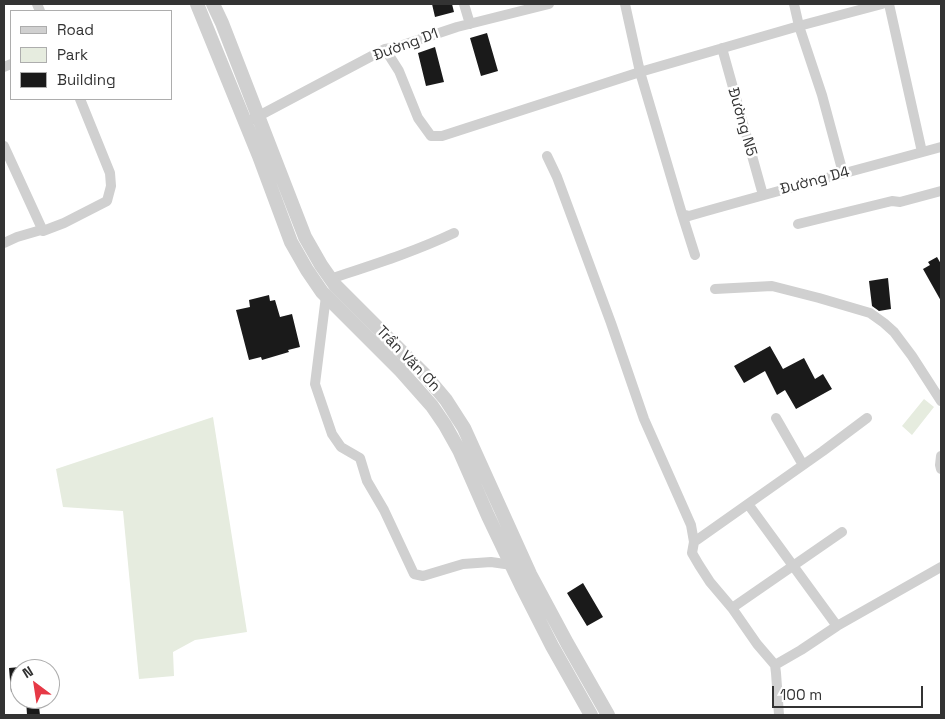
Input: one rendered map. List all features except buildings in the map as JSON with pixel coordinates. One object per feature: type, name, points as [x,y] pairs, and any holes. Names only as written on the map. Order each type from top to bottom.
[{"type":"street","name":"Trần Văn Ơn","points":[[197,4],[252,119],[305,237],[330,279],[436,386],[456,413],[477,454],[494,495],[518,563],[521,585],[552,646],[591,715]]},
{"type":"street","name":"Trần Văn Ơn","points":[[212,4],[222,23],[291,242],[307,270],[326,296],[401,370],[432,406],[459,450],[488,516],[545,604],[608,715]]},
{"type":"street","points":[[464,4],[470,24]]},
{"type":"street","name":"Đường D1","points":[[252,119],[385,49],[470,24],[549,4]]},
{"type":"street","points":[[625,4],[640,72],[686,215],[695,255]]},
{"type":"street","points":[[794,4],[799,26],[822,95],[843,173]]},
{"type":"street","points":[[385,49],[399,71],[418,118],[431,136],[442,136],[640,72],[882,4]]},
{"type":"street","points":[[889,4],[922,152]]},
{"type":"street","name":"Đường N5","points":[[722,48],[763,195]]},
{"type":"street","points":[[4,243],[17,237],[43,231],[64,223],[107,201],[111,186],[110,173],[80,100]]},
{"type":"street","points":[[4,146],[43,231]]},
{"type":"street","name":"Đường D4","points":[[686,215],[941,147]]},
{"type":"street","points":[[547,156],[611,323],[644,419],[691,525],[694,542],[692,553],[710,582],[732,608],[774,665],[779,715]]},
{"type":"street","points":[[798,224],[941,191]]},
{"type":"street","points":[[330,279],[394,258],[454,233]]},
{"type":"street","points":[[716,289],[772,286],[870,313],[894,332],[941,401]]},
{"type":"street","points":[[326,296],[315,384],[332,434],[341,446],[360,458],[367,481],[384,510],[414,574],[423,576],[463,564],[518,563]]},
{"type":"street","points":[[776,418],[803,465]]},
{"type":"street","points":[[694,542],[867,418]]},
{"type":"street","points":[[941,456],[941,468]]},
{"type":"street","points":[[748,504],[837,626]]},
{"type":"street","points":[[732,608],[842,532]]},
{"type":"street","points":[[774,665],[837,626],[941,567]]},
{"type":"green space","points":[[924,399],[934,407],[912,435],[902,426]]},
{"type":"green space","points":[[213,417],[247,632],[195,640],[173,652],[174,676],[139,679],[123,511],[63,507],[56,469]]}]
